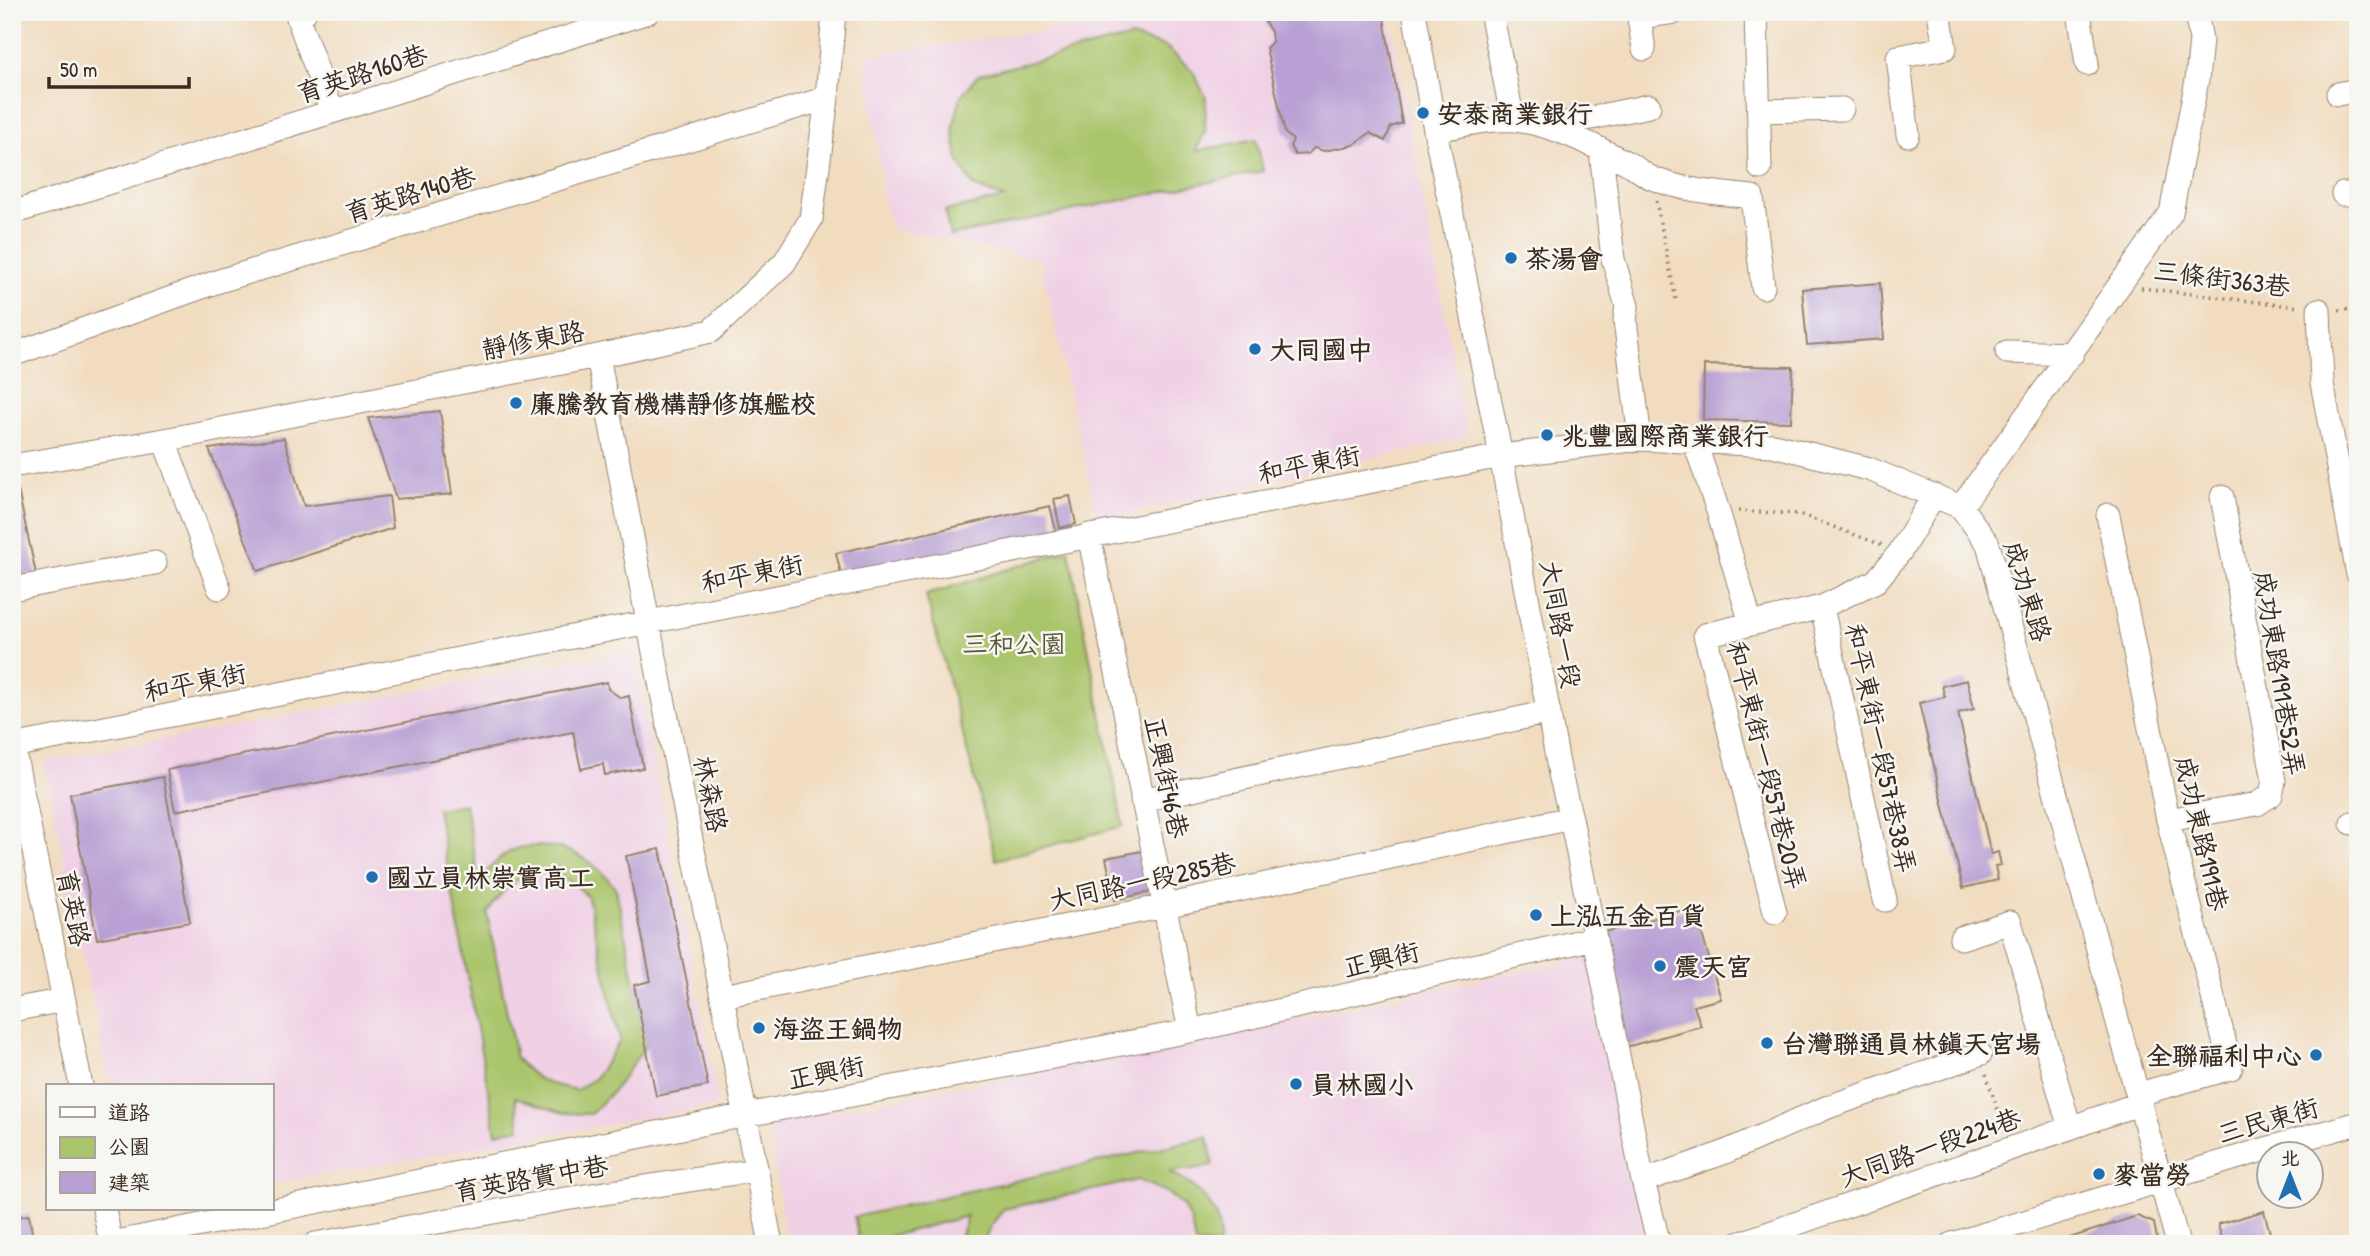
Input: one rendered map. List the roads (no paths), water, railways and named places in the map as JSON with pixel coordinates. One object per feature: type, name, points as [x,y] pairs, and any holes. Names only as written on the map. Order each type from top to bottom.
[{"type":"street","points":[[305,12],[298,18],[332,112]]},
{"type":"street","name":"育英路160巷","points":[[12,213],[648,12]]},
{"type":"street","name":"靜修東路","points":[[12,466],[164,440],[598,356],[711,331],[784,262],[811,219],[827,98],[834,12]]},
{"type":"street","name":"大同路一段","points":[[1414,12],[1435,130],[1502,456],[1549,712],[1643,1181],[1659,1244]]},
{"type":"street","points":[[1491,12],[1513,120]]},
{"type":"street","points":[[1644,49],[1639,15],[1675,12]]},
{"type":"street","points":[[1756,12],[1760,169]]},
{"type":"street","points":[[1908,135],[1898,57],[1945,48],[1939,12]]},
{"type":"street","points":[[2079,12],[2087,64]]},
{"type":"street","points":[[1961,507],[2171,213],[2197,80],[2201,40],[2196,12]]},
{"type":"street","name":"育英路140巷","points":[[12,355],[219,281],[827,98]]},
{"type":"street","points":[[1547,127],[1649,106]]},
{"type":"street","points":[[1759,111],[1842,109]]},
{"type":"street","points":[[1435,130],[1513,120],[1547,127],[1652,178],[1705,191],[1752,197],[1763,287]]},
{"type":"street","points":[[1601,151],[1613,259],[1627,306],[1625,320],[1640,439]]},
{"type":"street","points":[[2319,310],[2322,383],[2348,470],[2358,574]]},
{"type":"street","points":[[2007,352],[2072,354]]},
{"type":"street","name":"林森路","points":[[598,356],[771,1244]]},
{"type":"street","name":"和平東街","points":[[13,744],[1502,456],[1640,439],[1773,445],[1869,469],[1961,507]]},
{"type":"street","points":[[164,440],[219,589]]},
{"type":"street","points":[[1694,440],[1751,624],[1822,607],[1876,581],[1900,552],[1934,495]]},
{"type":"street","name":"成功東路191巷52弄","points":[[2168,820],[2257,804],[2271,795],[2274,781],[2222,496]]},
{"type":"street","name":"成功東路","points":[[1961,507],[1987,544],[2002,591],[2178,1244]]},
{"type":"street","name":"成功東路191巷","points":[[2108,515],[2168,820],[2231,1068],[2139,1099]]},
{"type":"street","name":"正興街46巷","points":[[1089,535],[1190,1031]]},
{"type":"street","points":[[12,589],[155,563]]},
{"type":"street","name":"和平東街一段57巷38弄","points":[[1822,607],[1885,900]]},
{"type":"street","name":"和平東街一段57巷20弄","points":[[1751,624],[1705,635],[1775,912]]},
{"type":"street","points":[[1142,800],[1549,712]]},
{"type":"street","name":"育英路","points":[[13,744],[80,1084]]},
{"type":"street","name":"大同路一段285巷","points":[[723,996],[1165,906],[1571,818]]},
{"type":"street","points":[[1961,938],[2010,922],[2070,1128]]},
{"type":"street","name":"正興街","points":[[110,1243],[746,1115],[1190,1031],[1595,939]]},
{"type":"street","points":[[12,1010],[64,1000]]},
{"type":"street","points":[[1643,1181],[1723,1153],[1828,1107],[1980,1054]]},
{"type":"street","name":"大同路一段224巷","points":[[1738,1244],[2070,1128],[2139,1099]]},
{"type":"street","name":"三民東街","points":[[1952,1244],[2358,1123]]},
{"type":"street","name":"育英路實中巷","points":[[315,1244],[565,1199],[756,1170]]},
{"type":"street","points":[[104,1210],[110,1243]]},
{"type":"place","name":"安泰商業銀行","points":[[1423,113]]},
{"type":"place","name":"茶湯會","points":[[1511,258]]},
{"type":"place","name":"大同國中","points":[[1255,349]]},
{"type":"place","name":"廉騰教育機構靜修旗艦校","points":[[516,403]]},
{"type":"place","name":"兆豐國際商業銀行","points":[[1547,435]]},
{"type":"place","name":"國立員林崇實高工","points":[[372,877]]},
{"type":"place","name":"上泓五金百貨","points":[[1536,915]]},
{"type":"place","name":"震天宮","points":[[1660,966]]},
{"type":"place","name":"海盜王鍋物","points":[[759,1028]]},
{"type":"place","name":"台灣聯通員林鎮天宮場","points":[[1767,1043]]},
{"type":"place","name":"全聯福利中心","points":[[2316,1055]]},
{"type":"place","name":"員林國小","points":[[1296,1084]]},
{"type":"place","name":"麥當勞","points":[[2099,1174]]},
{"type":"park label","name":"三和公園","points":[[1014,643]]}]
